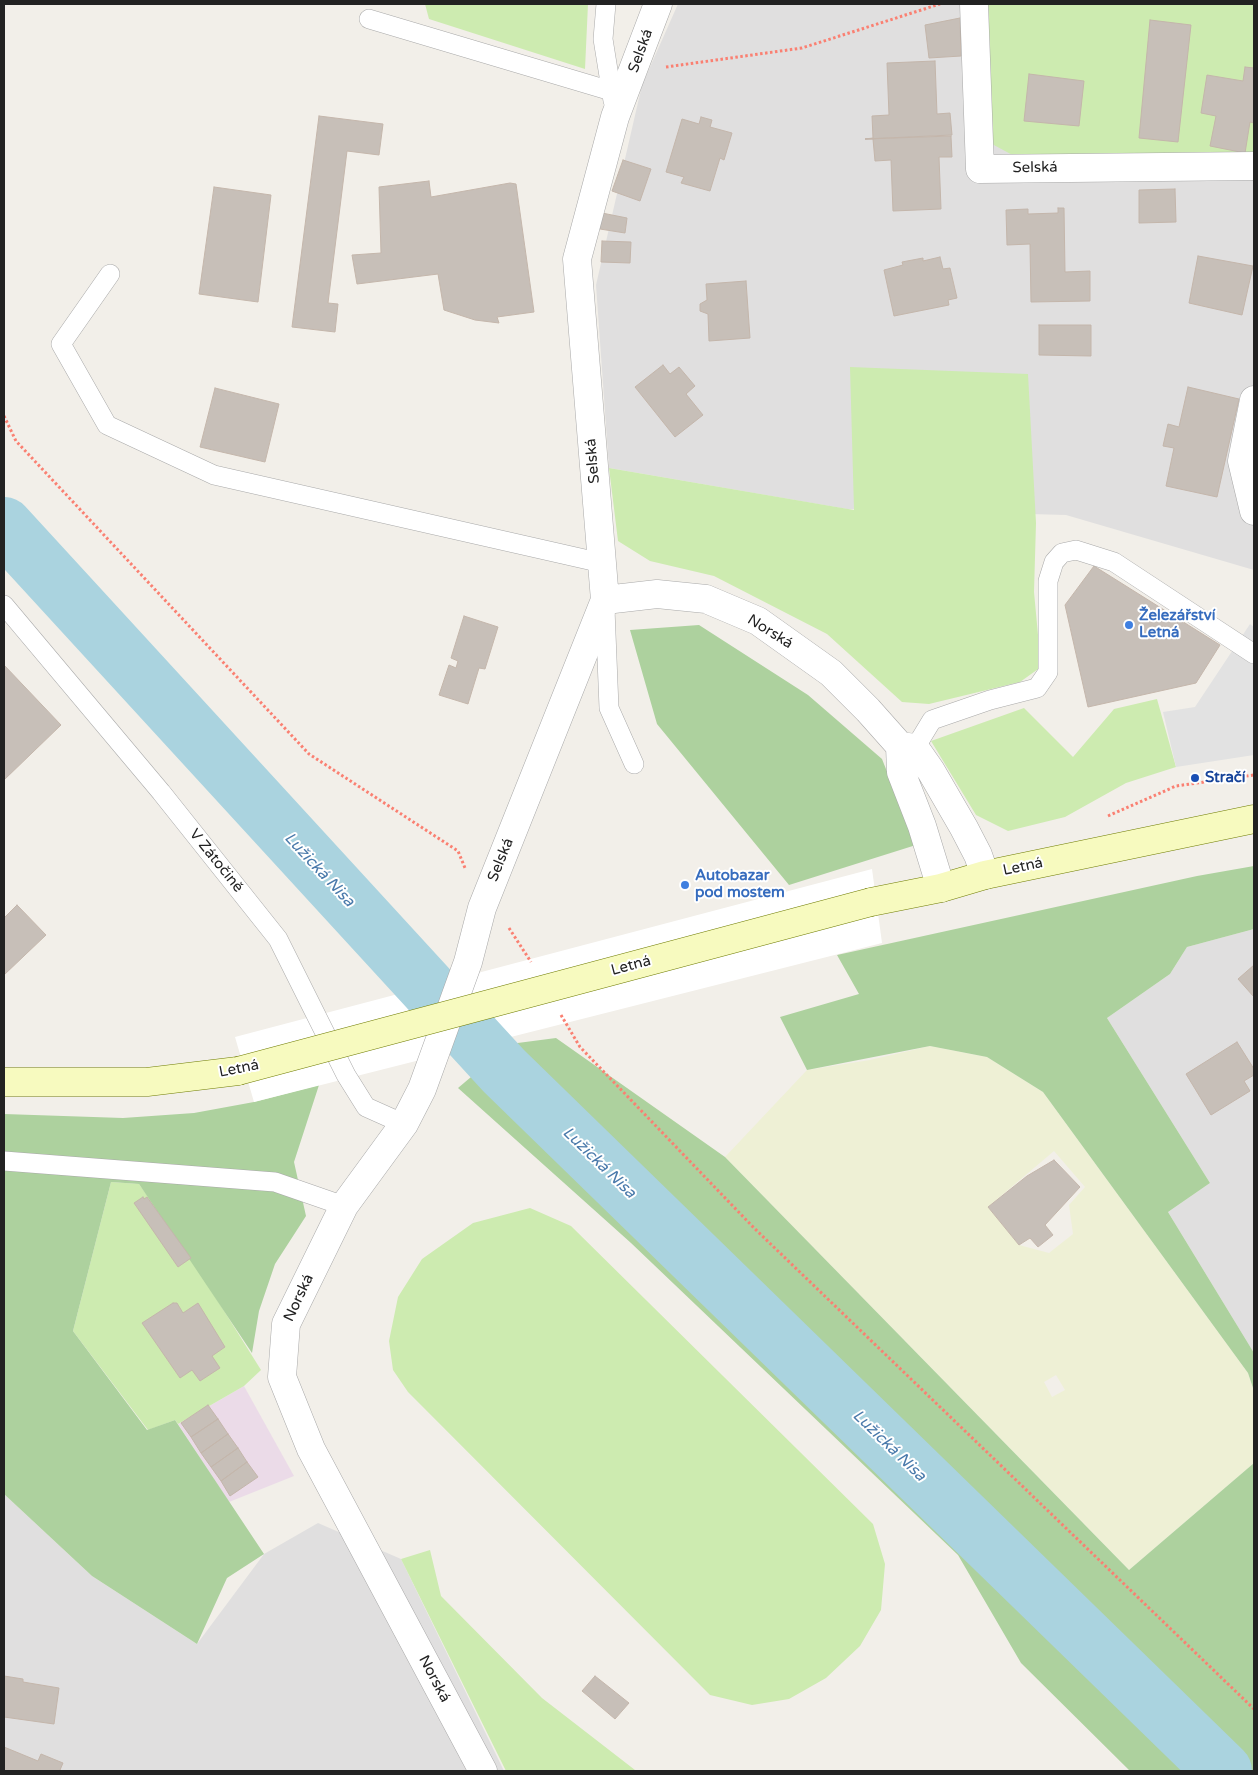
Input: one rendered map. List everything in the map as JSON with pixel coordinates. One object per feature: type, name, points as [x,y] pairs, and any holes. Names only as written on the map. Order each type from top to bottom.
[{"type":"street","name":"Selská","points":[[482,908],[605,600],[577,259],[613,104],[633,72],[658,4]]},
{"type":"street","name":"Selská","points":[[974,4],[980,169],[1254,166]]},
{"type":"street","points":[[1254,400],[1242,461],[1254,511]]},
{"type":"street","name":"Norská","points":[[605,600],[657,594],[706,599],[758,621],[831,672],[907,747],[964,828],[985,875]]},
{"type":"street","points":[[907,747],[901,772],[922,826],[940,888]]},
{"type":"street","name":"Letná","points":[[4,1082],[147,1082],[238,1071],[871,902],[940,888],[985,875],[1254,819]]},
{"type":"street","name":"Norská","points":[[482,908],[468,962],[422,1089],[404,1124],[344,1206],[286,1324],[282,1377],[311,1449],[483,1771]]},
{"type":"lane","points":[[369,19],[613,104],[603,39],[606,4]]},
{"type":"lane","points":[[110,274],[61,344],[107,425],[214,476],[602,563]]},
{"type":"lane","points":[[907,747],[932,720],[990,700],[1037,688],[1048,672],[1048,580],[1054,562],[1062,553],[1076,550],[1114,562],[1254,654]]},
{"type":"lane","points":[[605,600],[609,708],[634,764]]},
{"type":"lane","name":"V Zátočině","points":[[4,605],[161,792],[278,939],[346,1075],[366,1108],[404,1124]]},
{"type":"lane","points":[[4,1161],[275,1182],[344,1206]]},
{"type":"path","points":[[633,72],[802,48],[940,4]]},
{"type":"path","points":[[4,416],[16,441],[309,754],[458,851],[482,908],[512,930],[532,963]]},
{"type":"path","points":[[1098,819],[1117,814],[1176,786],[1254,775]]},
{"type":"path","points":[[560,1014],[580,1047],[754,1228],[1254,1709]]},
{"type":"shaded area","points":[[678,4],[1254,4],[1254,570],[1066,515],[847,509],[609,468],[596,285],[642,85]]},
{"type":"shaded area","points":[[1250,624],[1254,627],[1254,755],[1176,767],[1163,712],[1195,707]]},
{"type":"shaded area","points":[[1254,929],[1254,1353],[1168,1212],[1210,1183],[1107,1018],[1170,974],[1187,947]]},
{"type":"shaded area","points":[[244,1386],[294,1476],[229,1502],[178,1424]]},
{"type":"shaded area","points":[[4,1494],[92,1576],[197,1644],[264,1554],[318,1523],[401,1559],[504,1771],[4,1771]]},
{"type":"green space","points":[[425,4],[588,4],[585,69],[429,19]]},
{"type":"green space","points":[[986,4],[1254,4],[1254,153],[1018,158],[992,144]]},
{"type":"green space","points":[[850,367],[1028,374],[1036,523],[1034,592],[1041,667],[1020,682],[929,704],[902,702],[827,634],[714,576],[650,561],[618,541],[609,468],[854,510]]},
{"type":"green space","points":[[699,625],[808,695],[882,759],[916,845],[789,885],[657,724],[630,630]]},
{"type":"green space","points":[[1157,699],[1176,767],[1126,783],[1065,817],[1008,831],[976,815],[931,741],[1024,708],[1073,757],[1114,709]]},
{"type":"green space","points":[[1254,866],[1254,929],[1187,947],[1170,974],[1107,1018],[1210,1183],[1168,1212],[1254,1353],[1254,1391],[1248,1373],[1043,1092],[987,1057],[930,1046],[807,1070],[780,1017],[859,994],[837,955],[1197,876]]},
{"type":"green space","points":[[556,1038],[725,1157],[1129,1570],[1254,1463],[1254,1771],[1130,1771],[1021,1663],[958,1555],[631,1243],[458,1088],[510,1044]]},
{"type":"green space","points":[[930,1046],[987,1057],[1043,1092],[1248,1373],[1254,1391],[1254,1463],[1129,1570],[725,1157],[807,1070],[870,1060]],"holes":[[[1054,1151],[1085,1187],[1069,1205],[1073,1234],[1049,1253],[1019,1245],[988,1207]],[[1056,1375],[1065,1390],[1052,1397],[1044,1382]]]},
{"type":"green space","points":[[319,1085],[294,1162],[306,1216],[275,1264],[259,1311],[252,1353],[139,1184],[111,1182],[73,1331],[147,1430],[175,1420],[264,1554],[227,1578],[197,1644],[92,1576],[4,1494],[4,1114],[123,1118],[194,1113],[254,1102]]},
{"type":"green space","points":[[111,1182],[139,1184],[191,1258],[261,1370],[244,1386],[178,1424],[175,1420],[148,1430],[73,1331]]},
{"type":"green space","points":[[530,1208],[571,1226],[873,1524],[885,1564],[881,1610],[860,1646],[826,1678],[789,1699],[752,1705],[710,1695],[408,1392],[393,1370],[389,1341],[398,1297],[422,1259],[473,1223]]},
{"type":"green space","points":[[430,1550],[441,1596],[542,1698],[635,1770],[640,1771],[506,1771],[401,1559]]},
{"type":"pier","points":[[872,869],[882,943],[254,1102],[235,1037]]},
{"type":"building","points":[[960,18],[961,56],[929,58],[925,25]]},
{"type":"building","points":[[1150,20],[1191,25],[1178,142],[1139,138]]},
{"type":"building","points":[[935,61],[937,114],[950,113],[952,135],[865,139],[873,138],[872,116],[889,115],[887,63]]},
{"type":"building","points":[[1245,67],[1254,68],[1254,123],[1250,122],[1245,153],[1210,146],[1216,116],[1201,113],[1207,75],[1243,81]]},
{"type":"building","points":[[1029,74],[1084,81],[1079,126],[1024,121]]},
{"type":"building","points":[[319,116],[383,124],[379,155],[347,151],[328,303],[338,304],[335,332],[292,327]]},
{"type":"building","points":[[701,117],[712,120],[710,127],[732,133],[724,160],[720,158],[710,191],[681,183],[684,177],[666,172],[682,119],[699,124]]},
{"type":"building","points":[[951,136],[952,157],[939,157],[941,209],[893,211],[891,160],[875,161],[873,139],[865,139]]},
{"type":"building","points":[[623,160],[651,169],[640,201],[612,191]]},
{"type":"building","points":[[429,181],[431,197],[510,183],[516,184],[534,312],[497,317],[499,323],[475,320],[444,310],[438,274],[357,284],[352,255],[381,253],[379,187]]},
{"type":"building","points":[[214,187],[271,195],[258,302],[199,294]]},
{"type":"building","points":[[1175,189],[1176,222],[1139,223],[1139,190]]},
{"type":"building","points":[[1058,208],[1064,208],[1065,272],[1090,271],[1090,301],[1031,302],[1030,244],[1007,245],[1006,210],[1028,209],[1028,214],[1058,213]]},
{"type":"building","points":[[602,213],[627,218],[625,233],[600,229]]},
{"type":"building","points":[[602,241],[631,242],[630,263],[601,262]]},
{"type":"building","points":[[1198,256],[1253,266],[1242,315],[1189,303]]},
{"type":"building","points":[[940,257],[943,269],[950,268],[957,298],[948,300],[949,305],[894,316],[884,270],[903,265],[902,262],[923,258],[923,261]]},
{"type":"building","points":[[746,281],[750,338],[709,341],[708,314],[700,311],[700,304],[707,300],[706,284]]},
{"type":"building","points":[[1039,325],[1091,325],[1091,356],[1039,355]]},
{"type":"building","points":[[663,365],[670,374],[679,367],[695,386],[686,394],[703,415],[675,437],[635,387]]},
{"type":"building","points":[[1188,387],[1239,399],[1217,497],[1166,486],[1174,448],[1163,446],[1168,424],[1179,427]]},
{"type":"building","points":[[215,388],[279,404],[265,462],[200,447]]},
{"type":"building","name":"Železářství Letná","points":[[1094,566],[1220,645],[1196,683],[1088,707],[1065,605]]},
{"type":"building","points":[[464,616],[498,627],[485,669],[479,668],[468,704],[439,695],[449,665],[456,668],[458,661],[451,658]]},
{"type":"building","points":[[4,665],[61,725],[4,780]]},
{"type":"building","points":[[17,905],[46,935],[4,975],[4,918]]},
{"type":"building","points":[[1254,965],[1254,997],[1238,979]]},
{"type":"building","points":[[1237,1042],[1254,1069],[1254,1075],[1244,1081],[1250,1091],[1211,1115],[1186,1074]]},
{"type":"building","points":[[1054,1160],[1080,1187],[1045,1225],[1053,1235],[1038,1247],[1030,1238],[1019,1245],[988,1207],[1027,1176]]},
{"type":"building","points":[[143,1197],[144,1199],[147,1197],[191,1258],[178,1267],[134,1203]]},
{"type":"building","points":[[173,1303],[177,1303],[183,1313],[198,1303],[225,1347],[212,1356],[220,1368],[200,1381],[192,1370],[180,1378],[142,1323]]},
{"type":"building","points":[[208,1405],[218,1419],[191,1437],[181,1423]]},
{"type":"building","points":[[218,1419],[228,1434],[201,1453],[191,1437]]},
{"type":"building","points":[[228,1434],[238,1448],[211,1467],[201,1453]]},
{"type":"building","points":[[238,1448],[247,1462],[221,1481],[211,1467]]},
{"type":"building","points":[[247,1462],[258,1477],[230,1496],[221,1481]]},
{"type":"building","points":[[4,1676],[23,1679],[23,1682],[59,1688],[54,1724],[4,1717]]},
{"type":"building","points":[[595,1676],[629,1703],[615,1719],[582,1691]]},
{"type":"building","points":[[4,1747],[38,1761],[41,1754],[63,1763],[60,1770],[63,1771],[4,1771]]},
{"type":"waterway","name":"Lužická Nisa","points":[[4,526],[504,1071],[1223,1771]]},
{"type":"place","name":"Železářství Letná","points":[[1129,625]]},
{"type":"place","name":"Stračí","points":[[1195,778]]},
{"type":"place","name":"Autobazar pod mostem","points":[[685,885]]}]
